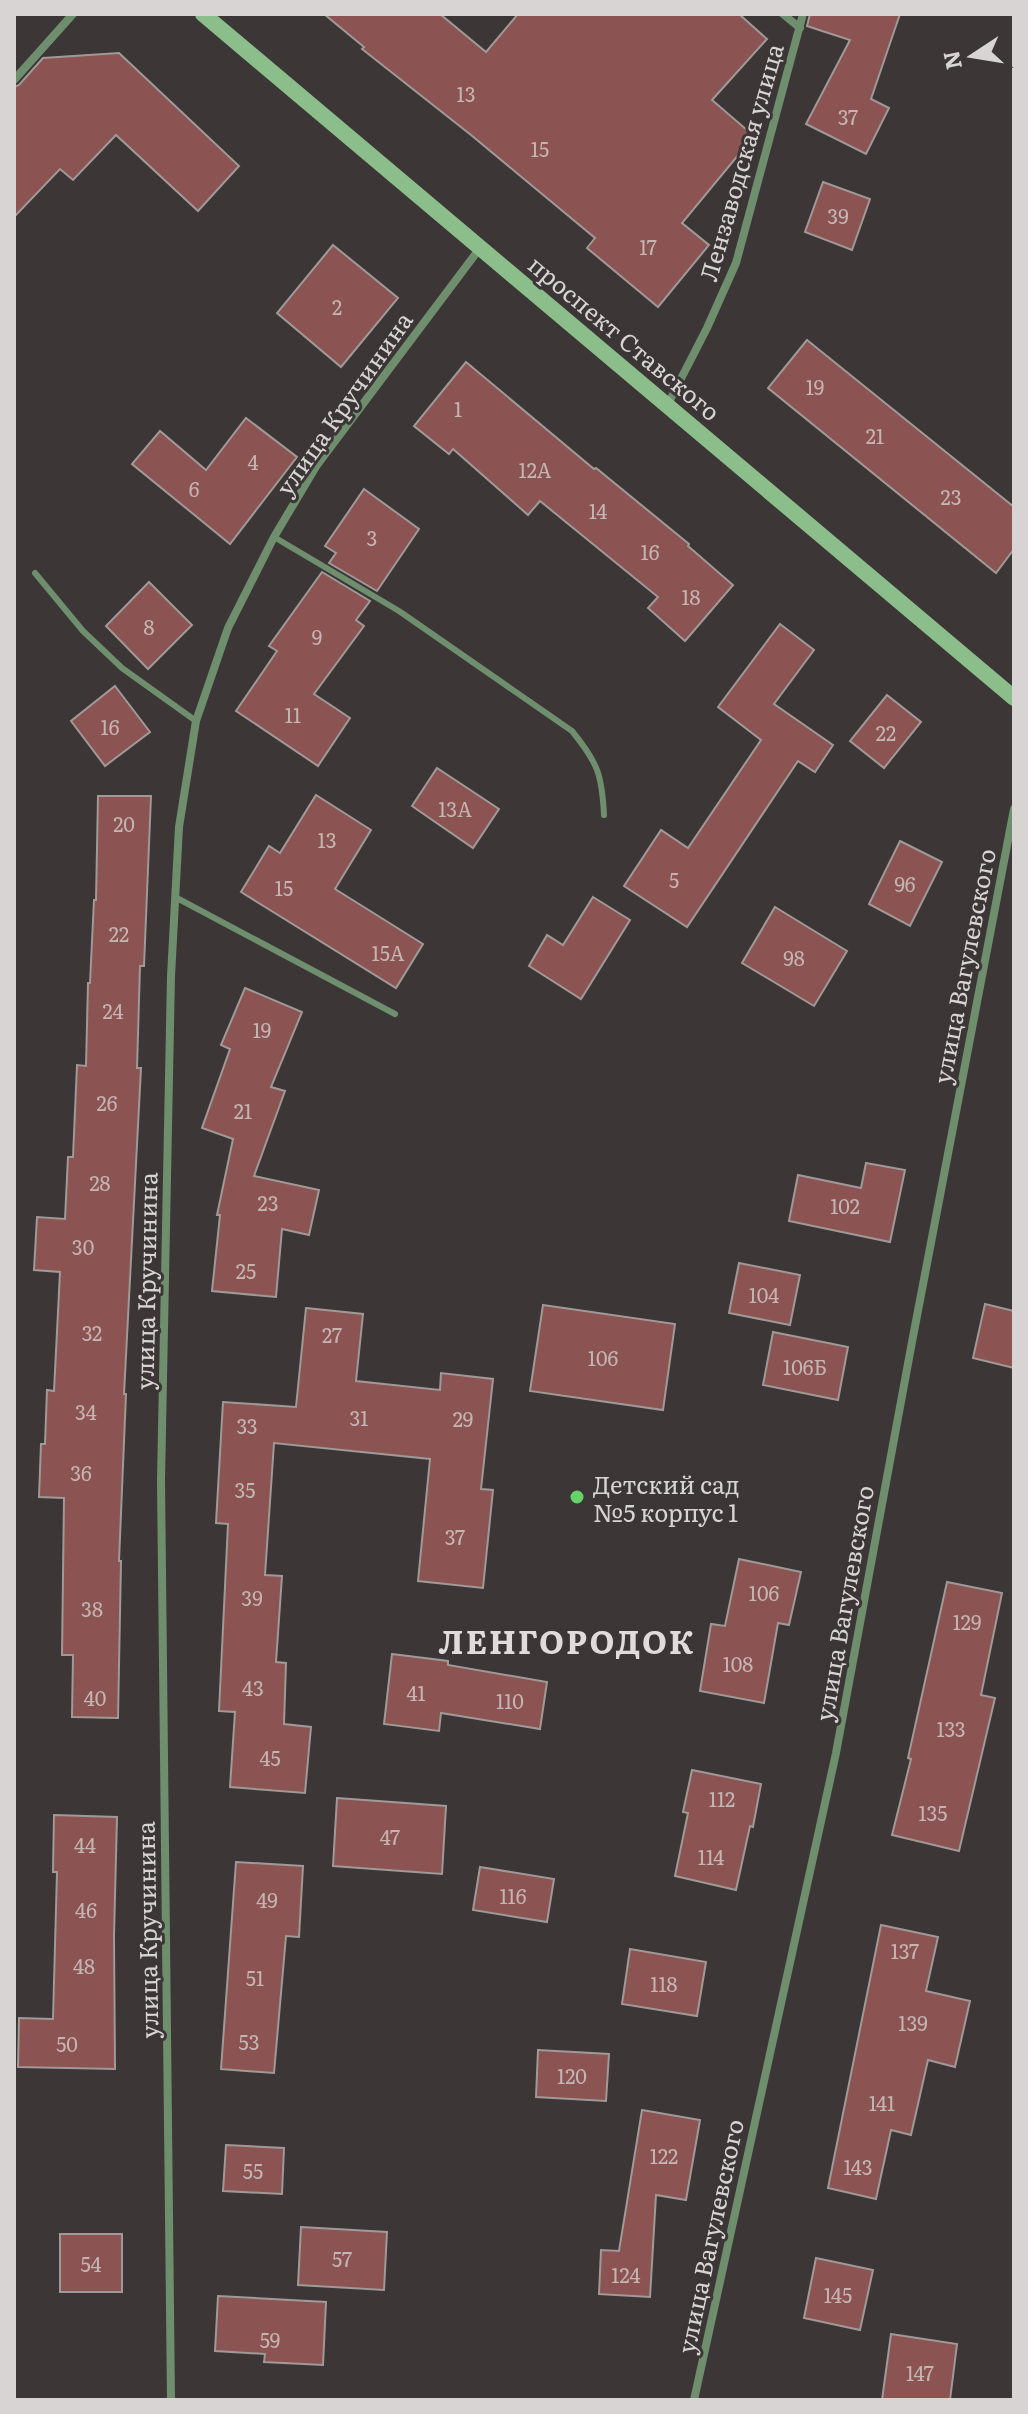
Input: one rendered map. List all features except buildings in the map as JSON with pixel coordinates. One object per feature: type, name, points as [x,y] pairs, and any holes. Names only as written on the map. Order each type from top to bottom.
[{"type":"street","points":[[14,80],[73,14]]},
{"type":"street","name":"проспект Ставского","points":[[203,14],[1014,698]]},
{"type":"street","points":[[783,14],[800,28]]},
{"type":"street","name":"Лензаводская улица","points":[[668,404],[736,263],[803,14]]},
{"type":"street","name":"улица Кручинина","points":[[171,2400],[161,1480],[171,976],[179,827],[196,721],[228,628],[274,537],[317,465],[481,247]]},
{"type":"street","name":"улица Вагулевского","points":[[694,2400],[836,1753],[1014,809]]},
{"type":"lane","points":[[274,537],[399,611],[572,731],[590,753],[602,783],[604,815]]},
{"type":"lane","points":[[35,573],[83,631],[122,668],[196,721]]},
{"type":"lane","points":[[175,897],[395,1014]]},
{"type":"place","name":"Детский сад №5 корпус 1","points":[[577,1497]]},
{"type":"district","name":"ЛЕНГОРОДОК","points":[[567,1640]]}]
